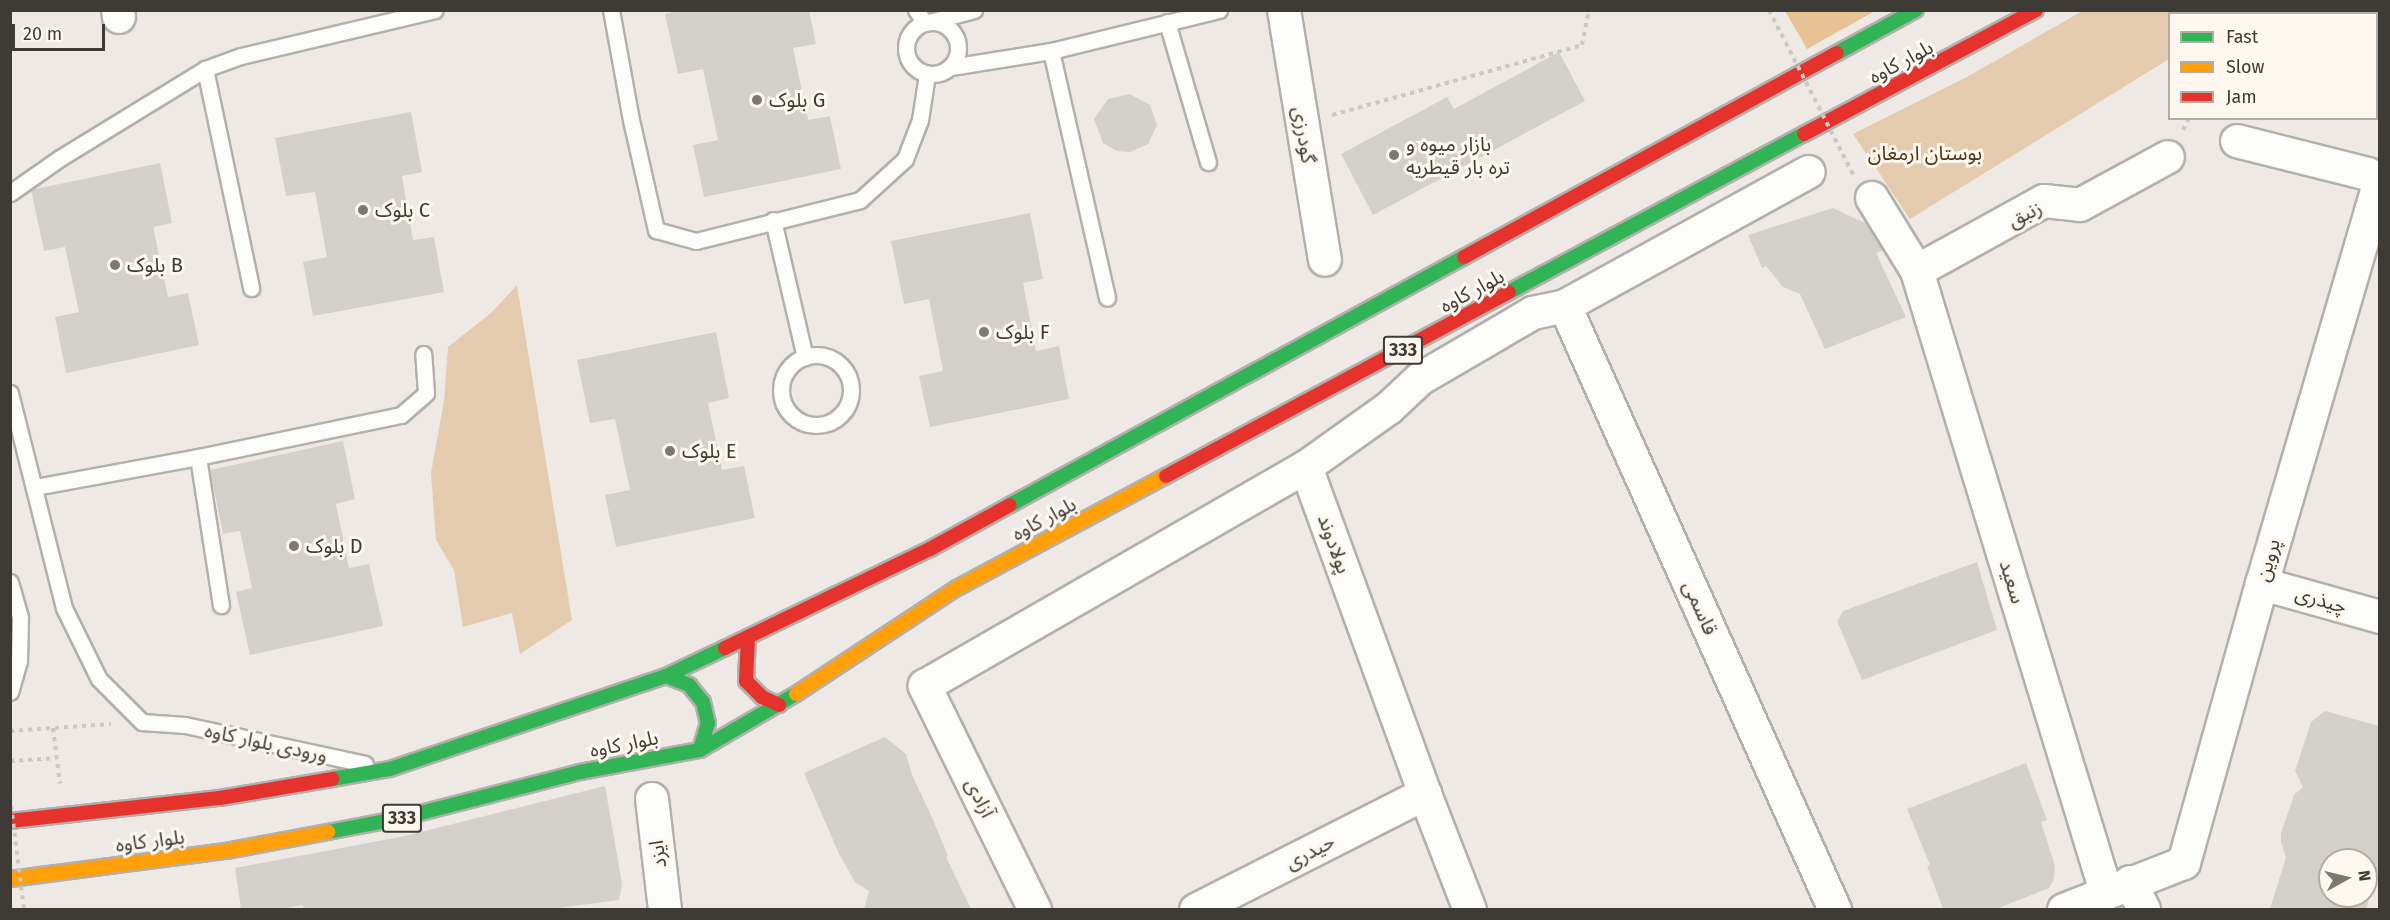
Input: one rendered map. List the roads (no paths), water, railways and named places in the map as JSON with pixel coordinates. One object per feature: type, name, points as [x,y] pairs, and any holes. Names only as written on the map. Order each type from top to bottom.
[{"type":"main road","name":"بلوار کاوه","points":[[10,821],[220,798],[390,769],[666,676],[930,549],[1916,10]]},
{"type":"main road","name":"بلوار کاوه","points":[[10,879],[226,851],[355,827],[401,818],[580,772],[700,750],[779,705],[957,588],[2036,10]]},
{"type":"main road","points":[[748,637],[745,661],[747,681],[762,697],[779,705]]},
{"type":"main road","points":[[666,676],[689,685],[703,702],[708,723],[700,750]]},
{"type":"street","name":"گودرزی","points":[[1284,10],[1325,260]]},
{"type":"street","name":"پروین","points":[[2118,887],[2184,863],[2262,584],[2367,272],[2378,192],[2376,179],[2368,174],[2237,141]]},
{"type":"street","name":"زنبق","points":[[1917,272],[2044,201],[2080,205],[2168,156]]},
{"type":"street","points":[[1306,467],[1389,408],[1420,379],[1533,314],[1565,306],[1809,172]]},
{"type":"street","name":"سعید","points":[[1863,187],[1917,272],[2118,887],[2144,909]]},
{"type":"street","name":"قاسمی","points":[[1565,306],[1835,909]]},
{"type":"street","name":"آزادی","points":[[1035,909],[925,686],[1306,467]]},
{"type":"street","name":"پولادوند","points":[[1306,467],[1425,794],[1470,909]]},
{"type":"street","name":"چیذری","points":[[2262,584],[2379,617]]},
{"type":"street","name":"حیدری","points":[[1196,909],[1425,794]]},
{"type":"street","name":"ایزد","points":[[652,799],[665,909]]},
{"type":"street","points":[[2064,909],[2118,887]]},
{"type":"lane","points":[[10,193],[60,158],[205,69],[241,56],[435,10]]},
{"type":"lane","points":[[611,10],[631,120],[656,230],[696,241],[860,200],[905,159],[920,120],[927,74]]},
{"type":"lane","points":[[916,10],[925,23]]},
{"type":"lane","points":[[974,10],[925,23],[911,32],[906,48],[912,65],[927,74],[944,72],[951,67],[1050,51],[1219,10]]},
{"type":"lane","points":[[1167,22],[1208,162]]},
{"type":"lane","points":[[925,23],[942,24],[955,35],[958,51],[951,67]]},
{"type":"lane","points":[[1050,51],[1107,298]]},
{"type":"lane","points":[[205,69],[251,288]]},
{"type":"lane","points":[[773,220],[805,357]]},
{"type":"lane","points":[[10,393],[35,487],[198,457],[400,415],[426,393],[423,354]]},
{"type":"lane","points":[[825,356],[835,360],[844,368],[849,379],[852,390],[844,412],[824,425],[813,426],[792,416],[781,396],[784,374],[791,364],[805,357],[825,356]]},
{"type":"lane","points":[[198,457],[221,605]]},
{"type":"lane","name":"ورودی بلوار کاوه","points":[[35,487],[64,608],[99,679],[142,722],[185,725],[390,769]]},
{"type":"lane","points":[[10,582],[20,618],[18,661],[10,692]]},
{"type":"place","name":"بلوک G","points":[[757,100]]},
{"type":"place","name":"بازار میوه و تره بار قیطریه","points":[[1394,155]]},
{"type":"place","name":"بلوک C","points":[[363,210]]},
{"type":"place","name":"بلوک B","points":[[115,265]]},
{"type":"place","name":"بلوک F","points":[[984,332]]},
{"type":"place","name":"بلوک E","points":[[670,451]]},
{"type":"place","name":"بلوک D","points":[[294,546]]},
{"type":"park label","name":"بوستان ارمغان","points":[[1925,153]]}]
